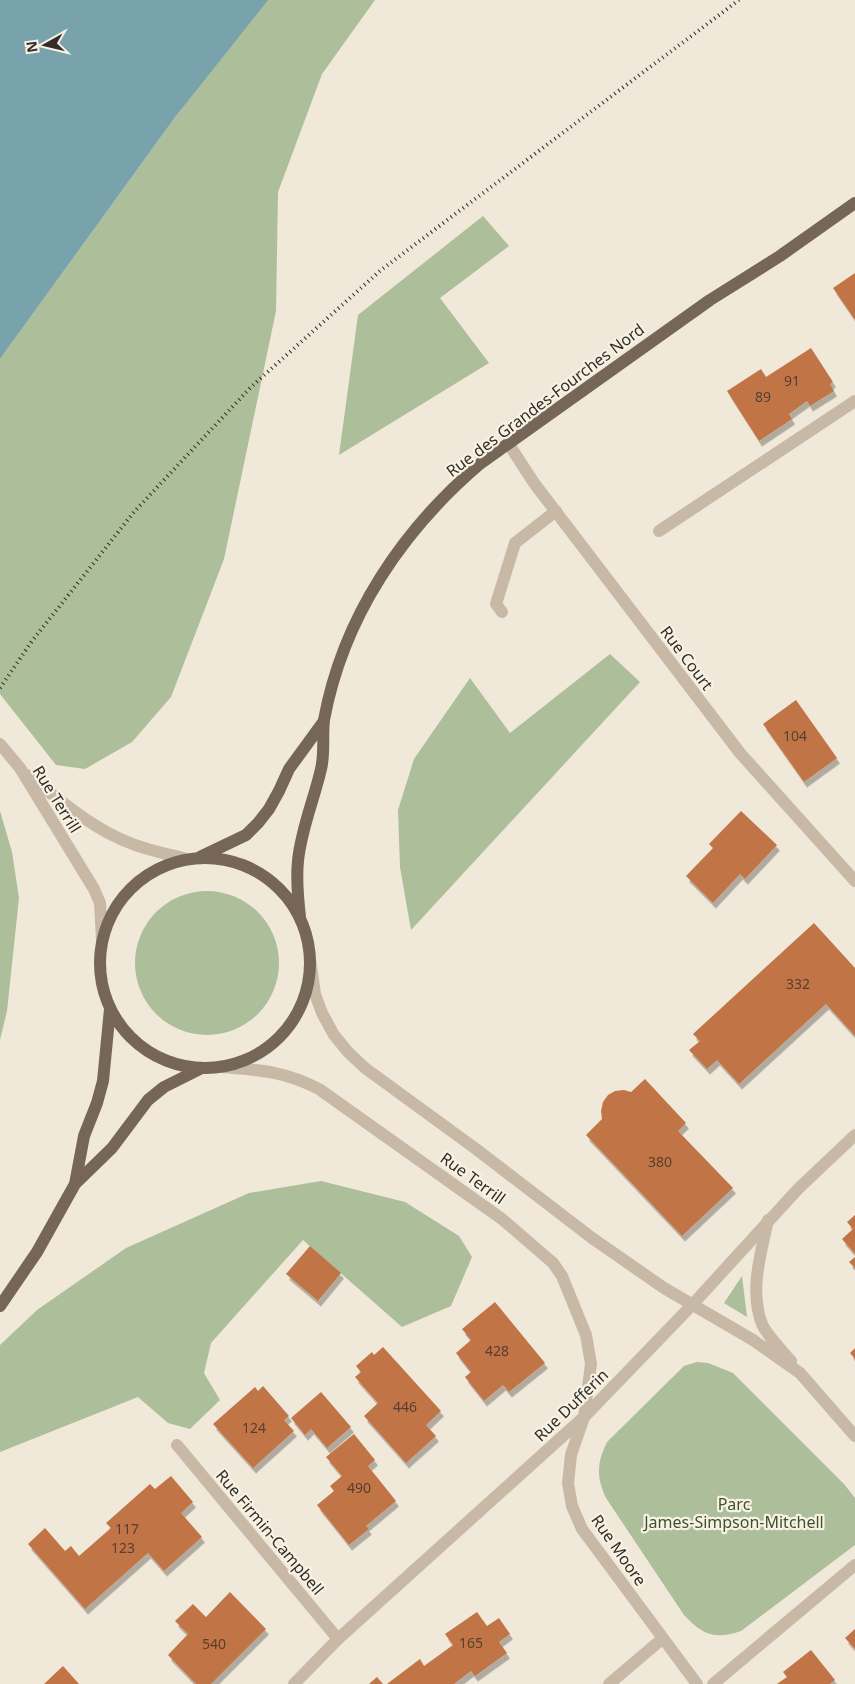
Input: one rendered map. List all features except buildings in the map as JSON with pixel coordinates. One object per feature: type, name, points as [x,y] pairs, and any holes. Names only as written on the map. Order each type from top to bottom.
[{"type":"main road","name":"Rue des Grandes-Fourches Nord","points":[[300,917],[297,886],[298,860],[307,818],[322,767],[324,721],[338,667],[354,627],[374,587],[398,550],[424,518],[454,487],[508,444],[687,316],[780,256],[855,203]]},
{"type":"main road","name":"Rue des Grandes-Fourches Nord","points":[[192,858],[246,834],[258,824],[280,791],[289,769],[324,721]]},
{"type":"main road","points":[[192,858],[229,860],[258,872],[282,891],[300,917],[307,938],[310,959],[308,984],[300,1008],[286,1030],[268,1048],[246,1060],[222,1067],[202,1068],[179,1065],[157,1057],[138,1044],[122,1028],[110,1009],[102,986],[100,963],[102,940],[110,916],[124,896],[136,884],[162,866],[192,858]]},
{"type":"main road","points":[[75,1184],[84,1136],[97,1103],[102,1081],[110,1009]]},
{"type":"main road","points":[[0,1306],[37,1252],[75,1184],[112,1148],[148,1100],[164,1087],[202,1068]]},
{"type":"street","points":[[659,532],[855,401]]},
{"type":"street","name":"Rue Court","points":[[508,444],[534,483],[658,648],[740,753],[855,881]]},
{"type":"street","points":[[502,612],[496,604],[516,542],[556,511]]},
{"type":"street","points":[[0,744],[20,768]]},
{"type":"street","name":"Rue Terrill","points":[[20,768],[66,805],[101,829],[132,844],[192,858]]},
{"type":"street","name":"Rue Terrill","points":[[20,768],[94,889],[100,903],[102,940]]},
{"type":"street","name":"Rue Terrill","points":[[310,959],[315,994],[322,1013],[334,1035],[365,1068],[476,1149],[592,1238],[664,1288],[753,1340],[800,1373]]},
{"type":"street","name":"Rue Terrill","points":[[222,1067],[281,1073],[319,1089],[502,1219],[553,1264],[562,1276],[586,1335],[591,1364],[584,1417]]},
{"type":"street","name":"Rue Dufferin","points":[[294,1684],[338,1639],[584,1417],[693,1304],[768,1220],[855,1134]]},
{"type":"street","points":[[768,1220],[760,1257],[756,1295],[762,1325],[800,1373],[855,1436]]},
{"type":"street","name":"Rue Moore","points":[[584,1417],[571,1455],[568,1483],[572,1506],[582,1529],[697,1684]]},
{"type":"street","name":"Rue Firmin-Campbell","points":[[177,1445],[338,1639]]},
{"type":"street","points":[[713,1684],[855,1565]]},
{"type":"street","points":[[609,1684],[662,1639]]},
{"type":"green space","points":[[265,0],[375,0],[322,74],[278,192],[276,311],[224,559],[171,697],[132,742],[85,769],[56,765],[0,694],[0,359],[176,116]]},
{"type":"green space","points":[[483,216],[509,246],[440,298],[489,363],[339,455],[358,315]]},
{"type":"green space","points":[[610,654],[640,682],[411,930],[400,867],[398,810],[414,759],[470,678],[510,733]]},
{"type":"green space","points":[[0,811],[12,852],[19,898],[7,1011],[0,1040]]},
{"type":"green space","points":[[207,891],[235,896],[258,912],[274,935],[279,963],[274,991],[258,1014],[235,1030],[207,1035],[179,1030],[156,1014],[140,991],[135,963],[140,935],[156,912],[179,896]]},
{"type":"green space","points":[[321,1181],[405,1202],[459,1236],[472,1257],[451,1306],[402,1327],[303,1240],[211,1343],[204,1373],[220,1400],[190,1429],[168,1423],[138,1397],[0,1452],[0,1345],[37,1310],[126,1248],[249,1193]]},
{"type":"green space","points":[[742,1276],[747,1317],[724,1303]]},
{"type":"green space","name":"Parc James-Simpson-Mitchell","points":[[697,1362],[708,1363],[733,1373],[844,1484],[855,1498],[855,1545],[741,1631],[732,1634],[710,1634],[697,1627],[684,1615],[606,1498],[599,1476],[601,1457],[607,1442],[684,1366]]},
{"type":"water","points":[[0,0],[268,0],[176,116],[0,359]]},
{"type":"railway","points":[[0,688],[32,641],[134,512],[251,387],[381,270],[739,0]]}]
